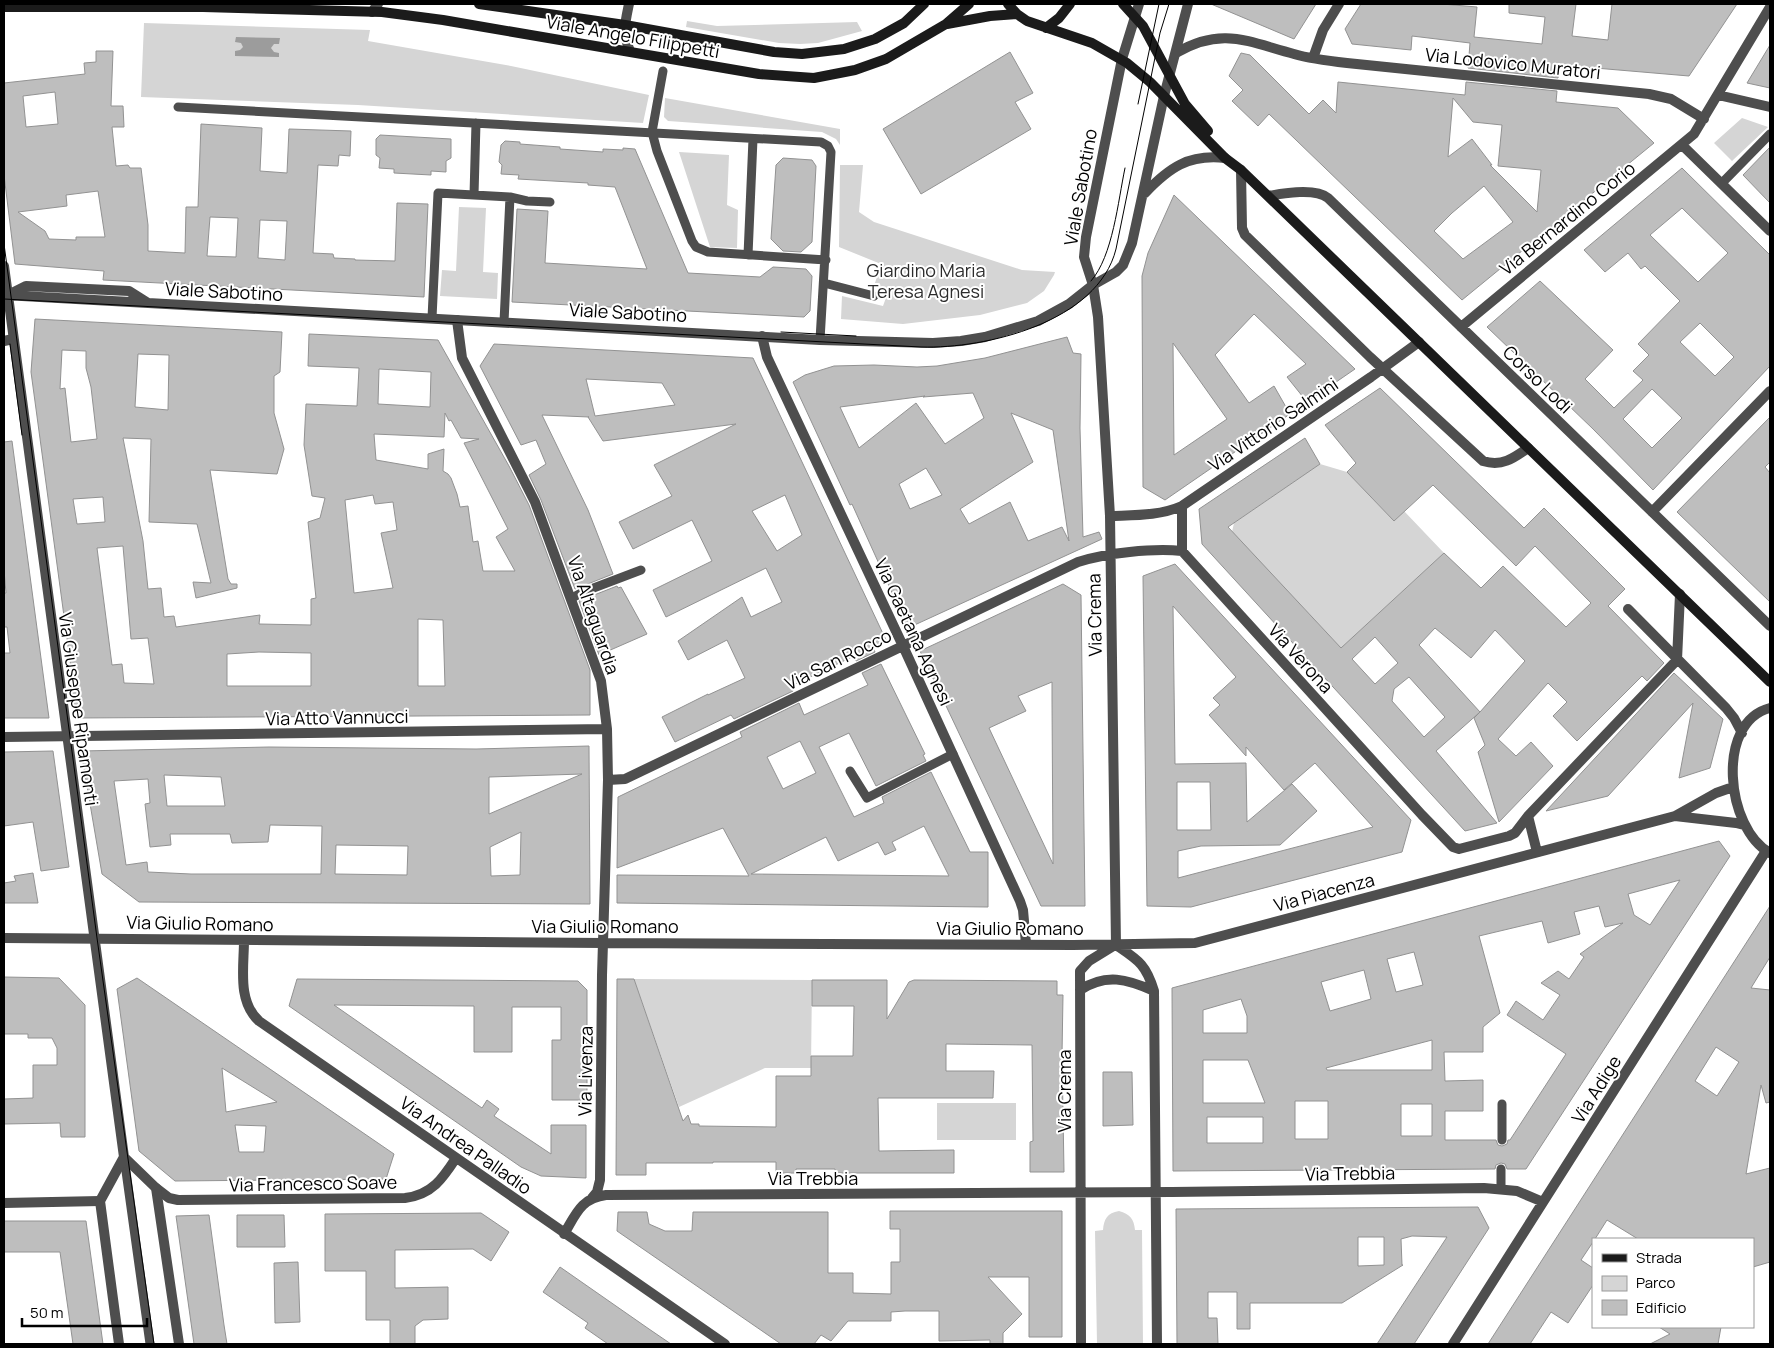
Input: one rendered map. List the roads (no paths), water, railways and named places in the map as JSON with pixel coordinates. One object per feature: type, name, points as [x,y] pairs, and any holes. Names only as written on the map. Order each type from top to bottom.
[{"type":"main road","name":"Viale Angelo Filippetti","points":[[479,4],[624,25],[774,52],[813,54],[844,49],[875,38],[904,23],[924,4]]},
{"type":"main road","name":"Viale Angelo Filippetti","points":[[4,7],[375,8],[759,74],[814,78],[845,73],[876,63],[903,50],[946,24],[968,4]]},
{"type":"main road","points":[[1008,4],[1027,21],[1092,43],[1122,59],[1144,76],[1225,158],[1269,196],[1770,682]]},
{"type":"main road","points":[[1046,28],[1059,18],[1070,4]]},
{"type":"main road","points":[[1123,4],[1147,32],[1189,111],[1230,154],[1241,170]]},
{"type":"main road","name":"Viale Angelo Filippetti","points":[[946,24],[990,16],[1017,14]]},
{"type":"street","points":[[629,4],[624,25],[625,39],[630,52]]},
{"type":"street","name":"Viale Sabotino","points":[[1093,285],[1084,257],[1086,237],[1122,59],[1134,15],[1139,4]]},
{"type":"street","name":"Viale Sabotino","points":[[6,295],[820,340],[933,342],[961,341],[985,337],[1038,321],[1069,304],[1093,285],[1116,272],[1127,259],[1144,193],[1164,96],[1188,4]]},
{"type":"street","points":[[1313,58],[1323,30],[1339,4]]},
{"type":"street","name":"Via Bernardino Corio","points":[[1461,327],[1694,134],[1770,6]]},
{"type":"street","name":"Via Lodovico Muratori","points":[[1176,53],[1203,40],[1225,38],[1258,43],[1313,58],[1347,63],[1649,94],[1670,99],[1704,119]]},
{"type":"street","points":[[1718,95],[1770,107]]},
{"type":"street","points":[[1682,145],[1770,231]]},
{"type":"street","points":[[1144,193],[1161,176],[1184,162],[1203,157],[1225,158]]},
{"type":"street","points":[[1241,170],[1242,228],[1245,235],[1383,369],[1483,461],[1492,464],[1512,460],[1528,448]]},
{"type":"street","name":"Corso Lodi","points":[[1269,196],[1308,192],[1324,194],[1770,626]]},
{"type":"street","name":"Via Giuseppe Ripamonti","points":[[4,266],[8,340],[66,737],[124,1157]]},
{"type":"street","name":"Via Crema","points":[[1081,1344],[1080,970],[1089,961],[1116,945],[1110,516],[1098,324],[1093,285]]},
{"type":"street","name":"Via Altaguardia","points":[[457,320],[462,358],[535,502],[601,680],[607,729],[608,780],[603,943]]},
{"type":"street","name":"Via Gaetana Agnesi","points":[[762,336],[767,357],[1020,901],[1023,910],[1026,944]]},
{"type":"street","points":[[1383,369],[1419,342]]},
{"type":"street","name":"Via Vittorio Salmini","points":[[1110,516],[1158,514],[1182,506],[1383,369]]},
{"type":"street","points":[[1652,512],[1770,391]]},
{"type":"street","points":[[1110,556],[1163,550],[1182,552],[1182,506]]},
{"type":"street","name":"Via Verona","points":[[1182,552],[1453,847],[1459,849],[1509,836],[1515,833],[1528,816]]},
{"type":"street","name":"Via San Rocco","points":[[608,780],[625,779],[1078,562],[1110,556]]},
{"type":"street","points":[[1537,852],[1528,816],[1678,660],[1680,594]]},
{"type":"street","points":[[1628,609],[1726,708],[1742,733]]},
{"type":"street","points":[[1768,852],[1754,839],[1744,825],[1735,799],[1733,761],[1736,746],[1742,733],[1755,716],[1770,708]]},
{"type":"street","name":"Via Atto Vannucci","points":[[4,737],[607,729]]},
{"type":"street","name":"Via Piacenza","points":[[1116,945],[1195,943],[1675,816],[1716,793],[1733,787]]},
{"type":"street","name":"Via Piacenza","points":[[1675,816],[1744,825]]},
{"type":"street","name":"Via Adige","points":[[1453,1344],[1768,852]]},
{"type":"street","name":"Via Giulio Romano","points":[[4,938],[1116,945]]},
{"type":"street","name":"Via Andrea Palladio","points":[[244,940],[244,995],[255,1018],[725,1344]]},
{"type":"street","name":"Via Livenza","points":[[592,1198],[597,1192],[600,1180],[603,943]]},
{"type":"street","points":[[1116,945],[1140,963],[1149,974],[1154,990],[1157,1344]]},
{"type":"street","points":[[1080,990],[1100,981],[1115,979],[1126,980],[1154,990]]},
{"type":"street","points":[[119,1344],[100,1201],[124,1157],[156,1188],[180,1344]]},
{"type":"street","name":"Via Francesco Soave","points":[[156,1188],[169,1198],[178,1200],[414,1197],[436,1186],[456,1158]]},
{"type":"street","name":"Via Trebbia","points":[[1155,1192],[1484,1188],[1517,1191],[1543,1202]]},
{"type":"street","points":[[1081,1192],[1155,1192]]},
{"type":"street","name":"Via Trebbia","points":[[592,1198],[606,1195],[1081,1192]]},
{"type":"street","points":[[564,1234],[584,1202],[592,1198]]},
{"type":"street","points":[[4,1203],[100,1201]]},
{"type":"lane","points":[[663,71],[652,132],[659,157],[696,247],[708,252],[826,260]]},
{"type":"lane","points":[[178,107],[821,142],[828,146],[831,152],[820,340]]},
{"type":"lane","points":[[474,195],[476,123]]},
{"type":"lane","points":[[1722,183],[1770,134]]},
{"type":"lane","points":[[748,255],[754,139]]},
{"type":"lane","points":[[432,318],[438,193],[510,197],[527,201],[550,202]]},
{"type":"lane","points":[[504,322],[510,197]]},
{"type":"lane","points":[[824,283],[874,296]]},
{"type":"lane","points":[[572,598],[641,570]]},
{"type":"lane","points":[[850,771],[866,798],[953,754]]},
{"type":"lane","points":[[1502,1104],[1502,1140]]},
{"type":"lane","name":"Via Giuseppe Ripamonti","points":[[124,1157],[150,1344]]},
{"type":"lane","points":[[1501,1169],[1501,1189]]},
{"type":"tram line","points":[[1138,104],[1159,4]]},
{"type":"tram line","points":[[4,299],[921,347],[976,343],[1007,336],[1036,326],[1064,313],[1087,295],[1105,274],[1116,249],[1160,33],[1169,4]]},
{"type":"tram line","points":[[1091,281],[1105,257],[1110,243],[1125,168]]},
{"type":"tram line","points":[[4,244],[97,938],[154,1344]]},
{"type":"tram line","points":[[781,332],[856,336]]},
{"type":"tram line","points":[[10,344],[22,435]]},
{"type":"park label","name":"Giardino Maria Teresa Agnesi","points":[[926,280]]}]
